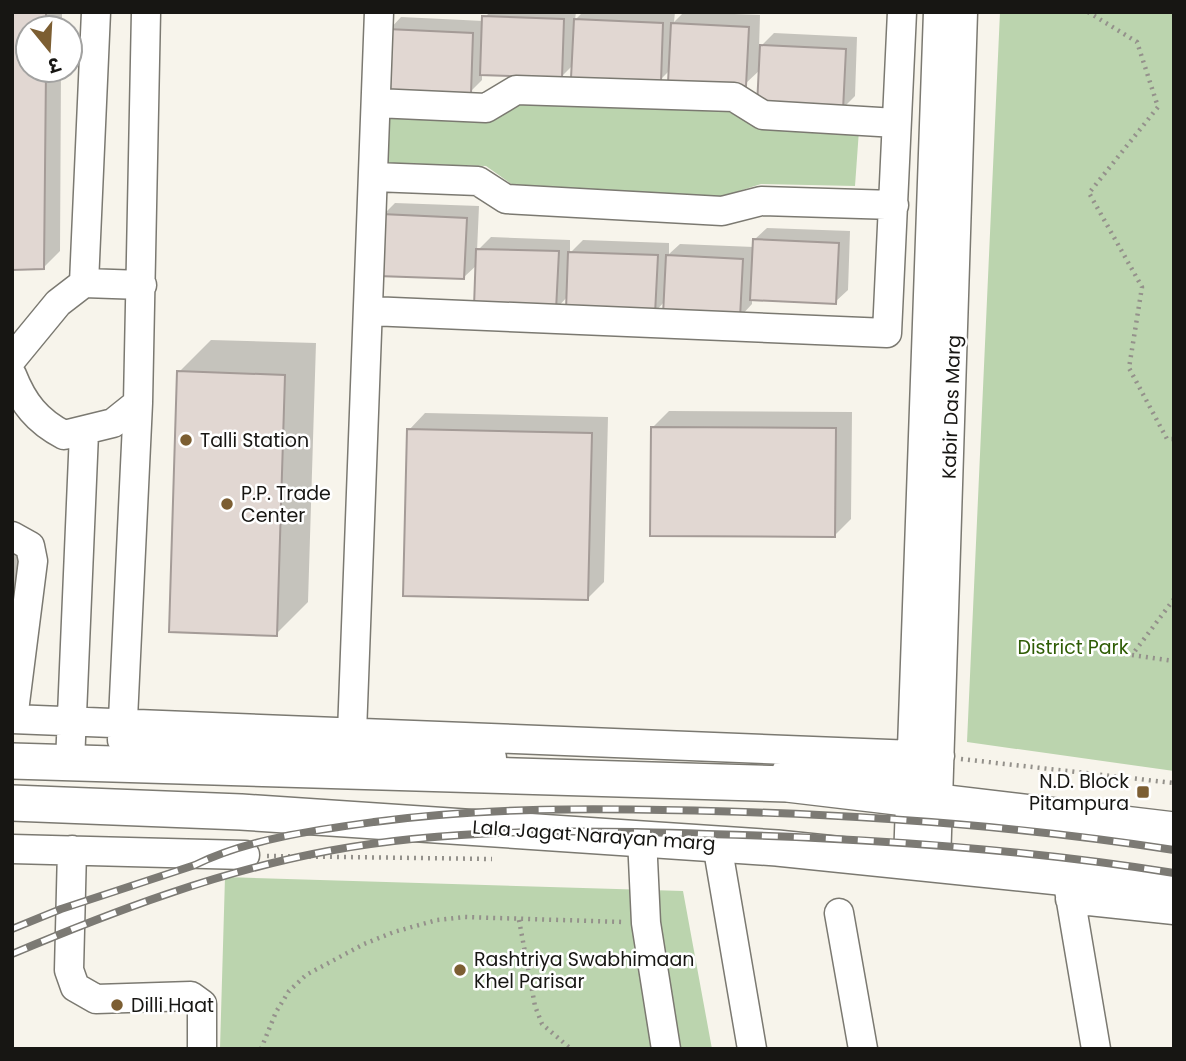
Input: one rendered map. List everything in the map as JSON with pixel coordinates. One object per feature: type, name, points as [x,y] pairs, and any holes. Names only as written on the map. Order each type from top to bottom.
[{"type":"main road","points":[[12,761],[787,784],[917,783],[1174,830]]},
{"type":"main road","points":[[470,775],[470,827]]},
{"type":"main road","name":"Lala Jagat Narayan marg","points":[[12,803],[242,812],[642,838],[922,863],[1069,889],[1174,889]]},
{"type":"street","points":[[84,283],[96,12]]},
{"type":"street","points":[[146,12],[142,285],[129,724],[131,744],[917,783]]},
{"type":"street","points":[[352,733],[370,311],[379,12]]},
{"type":"street","points":[[370,311],[887,333],[902,12]]},
{"type":"street","name":"Kabir Das Marg","points":[[917,783],[938,12]]},
{"type":"street","name":"Kabir Das Marg","points":[[917,783],[940,756],[963,12]]},
{"type":"street","points":[[376,103],[486,108],[516,90],[734,97],[763,115],[896,123]]},
{"type":"street","points":[[374,177],[478,181],[506,199],[695,210],[722,211],[761,201],[894,205]]},
{"type":"street","points":[[12,359],[58,303],[84,283],[142,285]]},
{"type":"street","points":[[12,375],[22,400],[45,425],[64,435],[84,433],[113,423],[138,404]]},
{"type":"street","points":[[70,762],[84,433]]},
{"type":"street","points":[[12,536],[30,546],[33,561],[12,719],[352,733],[917,783]]},
{"type":"street","points":[[120,764],[129,724]]},
{"type":"street","points":[[922,863],[917,783],[940,756]]},
{"type":"street","points":[[642,838],[646,923],[666,1049]]},
{"type":"street","points":[[717,844],[751,1049]]},
{"type":"street","points":[[12,849],[245,855]]},
{"type":"street","points":[[72,849],[69,970],[75,987],[96,999],[191,996],[202,1004],[202,1049]]},
{"type":"street","points":[[1096,1049],[1069,889],[1174,910]]},
{"type":"street","points":[[839,913],[863,1049]]},
{"type":"path","points":[[1088,12],[1137,42],[1158,107],[1089,193],[1142,287],[1129,368],[1167,439],[1174,439]]},
{"type":"path","points":[[1174,599],[1132,655],[1174,661]]},
{"type":"path","points":[[940,756],[1174,783]]},
{"type":"path","points":[[245,855],[506,860]]},
{"type":"path","points":[[261,1049],[276,1012],[289,991],[306,975],[363,944],[437,920],[465,917],[646,923]]},
{"type":"path","points":[[519,920],[535,1006],[542,1024],[570,1049]]},
{"type":"green space","name":"District Park","points":[[1000,12],[1174,12],[1174,771],[967,742]]},
{"type":"green space","points":[[524,101],[721,107],[758,126],[859,130],[855,186],[761,184],[717,198],[517,188],[486,166],[386,163],[388,116],[482,122]]},
{"type":"green space","name":"Rashtriya Swabhimaan Khel Parisar","points":[[225,877],[683,891],[712,1049],[220,1049]]},
{"type":"building","points":[[12,12],[46,12],[14,14],[14,84],[46,84],[44,269],[12,270]]},
{"type":"building","points":[[482,16],[564,19],[562,78],[480,75]]},
{"type":"building","points":[[574,19],[663,23],[661,82],[571,78]]},
{"type":"building","points":[[671,23],[749,27],[746,86],[668,83]]},
{"type":"building","points":[[387,29],[473,33],[471,94],[384,90]]},
{"type":"building","points":[[760,45],[846,49],[843,110],[757,106]]},
{"type":"building","points":[[381,214],[467,218],[464,279],[378,276]]},
{"type":"building","points":[[753,239],[839,243],[836,304],[750,300]]},
{"type":"building","points":[[476,249],[559,251],[556,310],[474,307]]},
{"type":"building","points":[[568,252],[658,255],[655,314],[566,310]]},
{"type":"building","points":[[666,255],[743,259],[740,318],[663,315]]},
{"type":"building","name":"P.P. Trade Center","points":[[177,371],[285,375],[277,636],[169,632]]},
{"type":"building","points":[[651,427],[836,428],[835,537],[650,536]]},
{"type":"building","points":[[407,429],[592,433],[588,600],[403,596]]},
{"type":"railway","points":[[12,929],[61,909],[259,842],[352,825],[458,814],[626,809],[827,815],[1001,828],[1174,850]]},
{"type":"railway","points":[[12,954],[128,908],[247,869],[328,851],[470,834],[612,832],[824,838],[999,851],[1174,873]]},
{"type":"place","name":"Talli Station","points":[[186,440]]},
{"type":"place","name":"P.P. Trade Center","points":[[227,504]]},
{"type":"place","name":"N.D. Block Pitampura","points":[[1143,792]]},
{"type":"place","name":"Rashtriya Swabhimaan Khel Parisar","points":[[460,970]]},
{"type":"place","name":"Dilli Haat","points":[[117,1005]]}]
